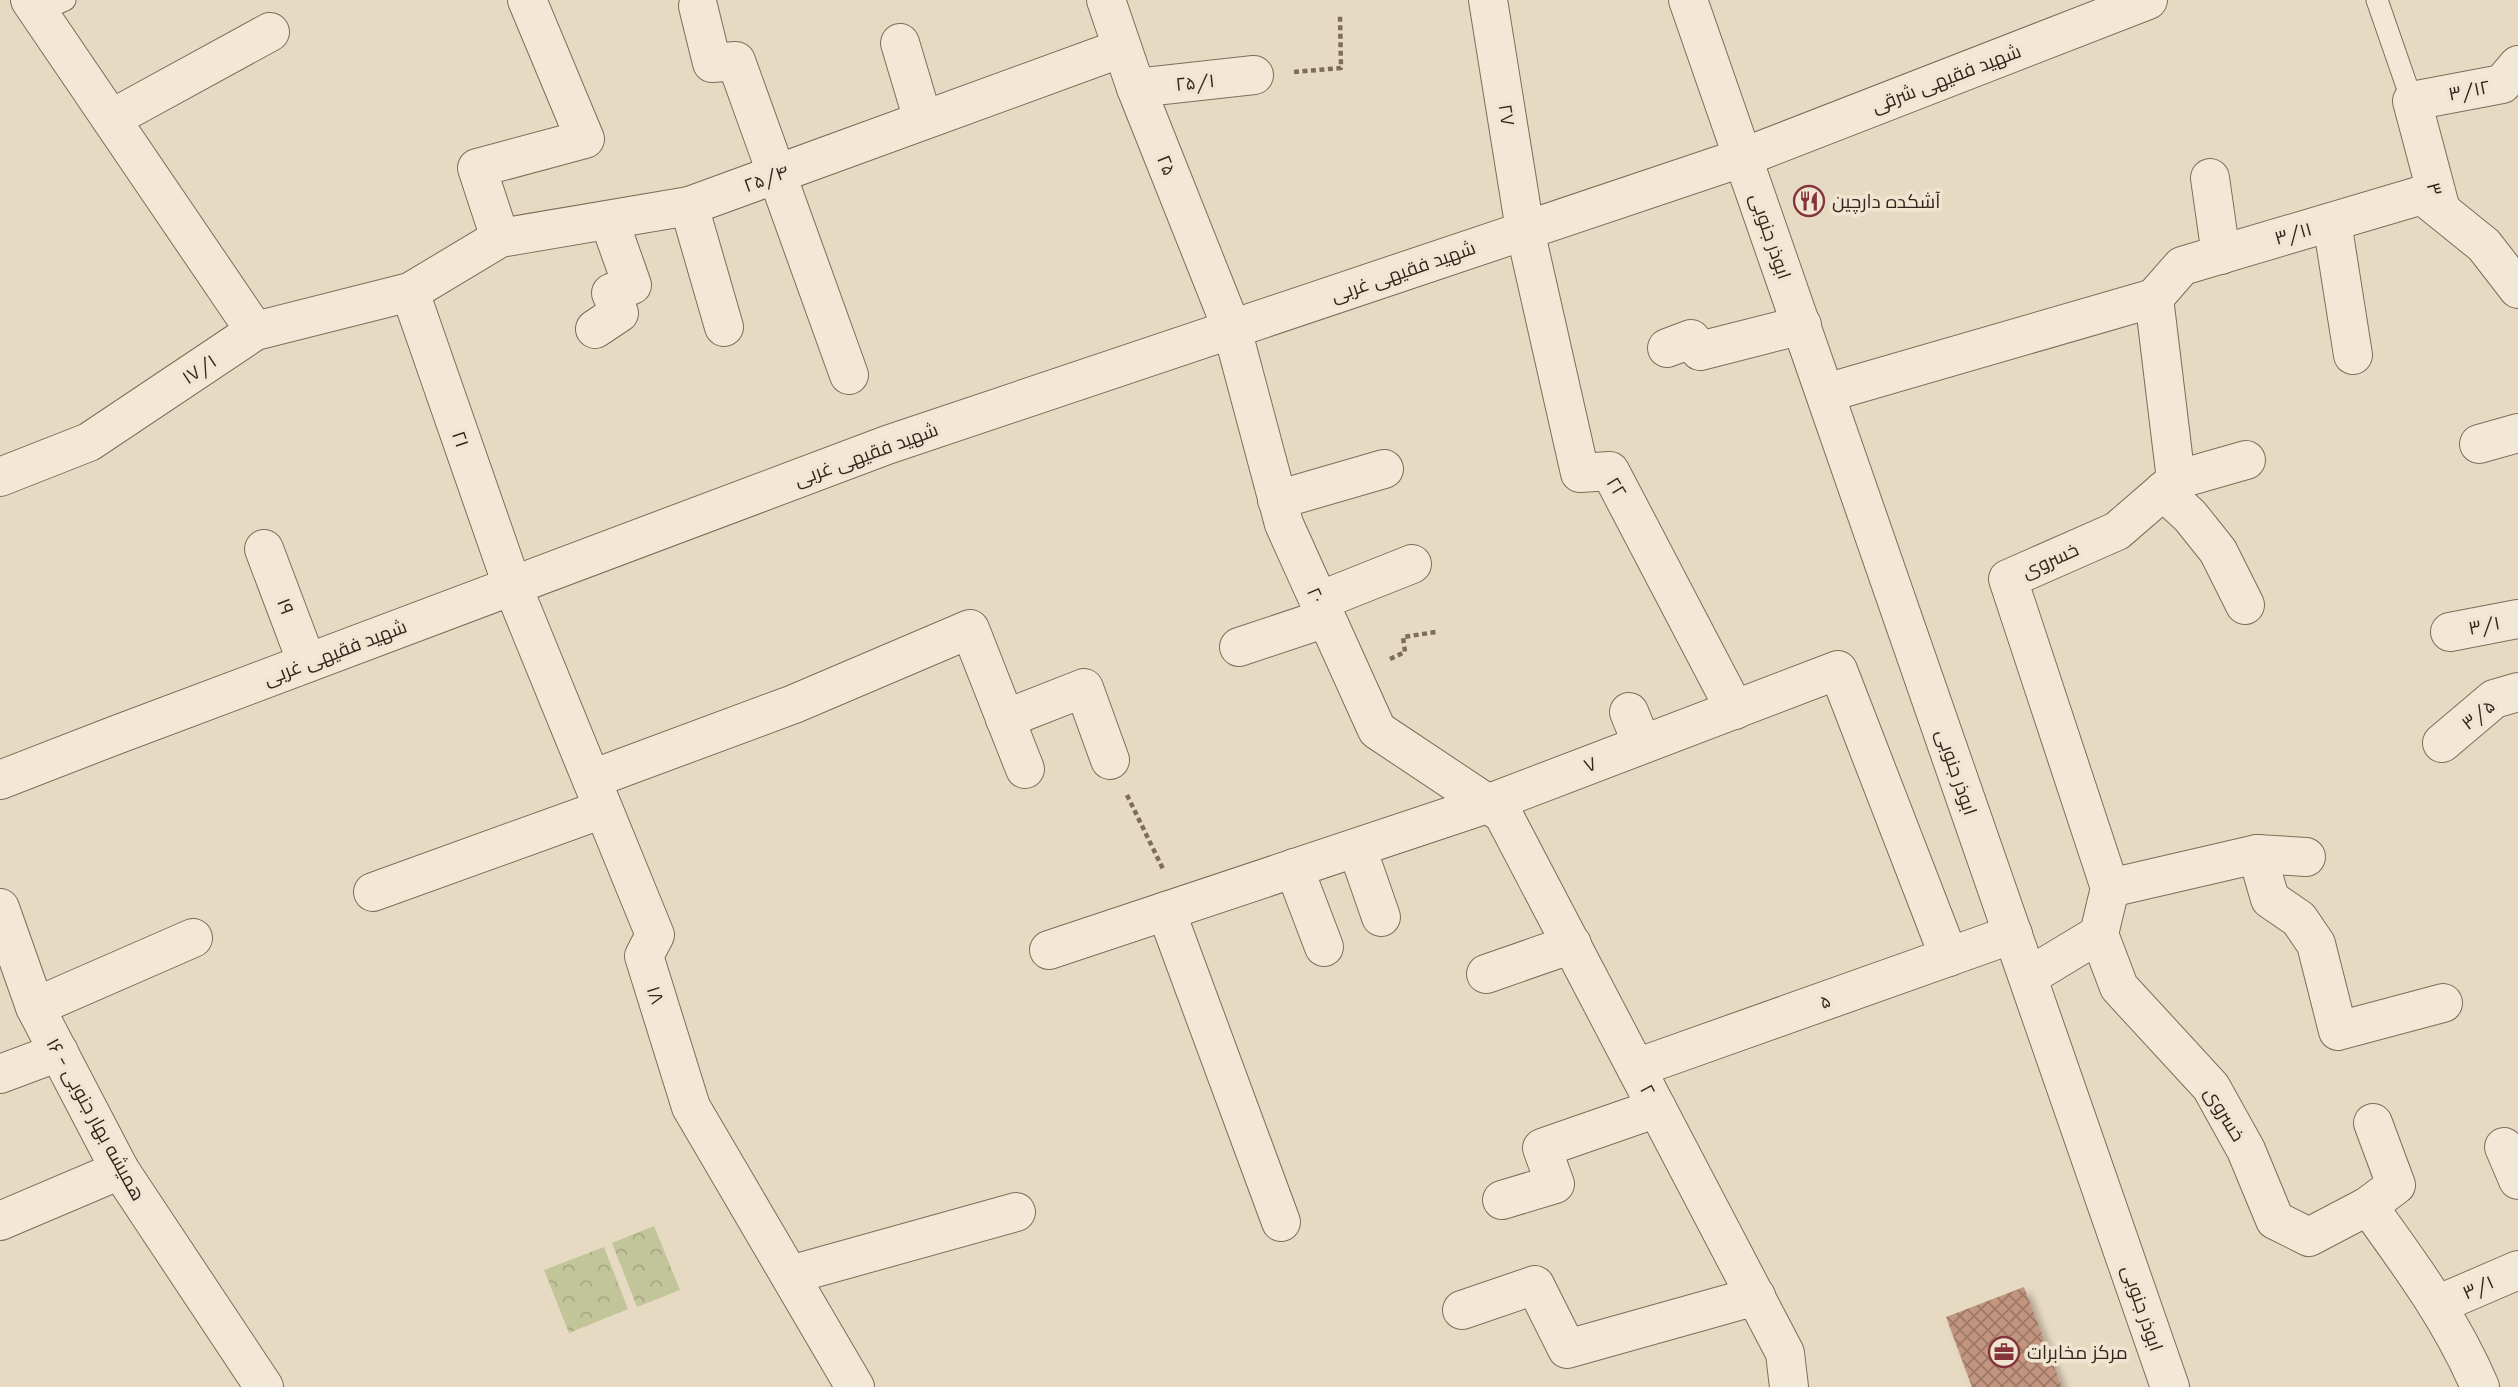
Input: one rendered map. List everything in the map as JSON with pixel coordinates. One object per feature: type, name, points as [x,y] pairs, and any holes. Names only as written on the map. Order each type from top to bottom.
[{"type":"street","points":[[500,238],[477,168],[585,139],[527,0]]},
{"type":"street","name":"۲۵","points":[[1106,0],[1136,88],[1232,329]]},
{"type":"street","name":"۲۷","points":[[1488,0],[1525,230]]},
{"type":"street","name":"ابوذر جنوبی","points":[[1688,0],[2170,1387]]},
{"type":"street","name":"شهید فقیهی شرقی","points":[[1744,157],[2103,8],[2148,0]]},
{"type":"street","points":[[44,4],[111,120],[255,331]]},
{"type":"street","points":[[698,6],[712,63],[736,61],[849,375]]},
{"type":"street","points":[[111,120],[270,32]]},
{"type":"street","points":[[900,43],[923,121]]},
{"type":"street","name":"۲۵/۴","points":[[410,292],[500,238],[689,206],[1122,48]]},
{"type":"street","name":"۳/۱۲","points":[[2412,101],[2502,84],[2518,65]]},
{"type":"street","name":"۲۵/۱","points":[[1136,88],[1254,75]]},
{"type":"street","name":"۳","points":[[2412,101],[2441,210],[2511,268]]},
{"type":"street","name":"شهید فقیهی غربی","points":[[0,780],[887,445],[1744,157]]},
{"type":"street","points":[[2210,178],[2221,255]]},
{"type":"street","name":"۳/۱۱","points":[[2154,298],[2182,267],[2221,255],[2422,195],[2441,210]]},
{"type":"street","points":[[689,206],[724,327]]},
{"type":"street","points":[[595,329],[619,313],[611,293],[632,285],[608,220]]},
{"type":"street","points":[[2332,222],[2353,355]]},
{"type":"street","name":"۲۲","points":[[1525,230],[1580,473],[1610,471],[1735,710]]},
{"type":"street","name":"۱۷/۱","points":[[0,477],[89,442],[255,331],[410,292]]},
{"type":"street","name":"۲۱","points":[[410,292],[512,585]]},
{"type":"street","points":[[1826,393],[2154,298],[2169,485],[2218,551],[2245,605]]},
{"type":"street","points":[[1667,348],[1691,340],[1700,351],[1802,325]]},
{"type":"street","name":"۲۰","points":[[1232,329],[1284,524],[1377,730],[1487,804]]},
{"type":"street","points":[[2479,444],[2518,433]]},
{"type":"street","points":[[2169,485],[2246,460]]},
{"type":"street","points":[[1278,500],[1384,469]]},
{"type":"street","name":"خسروی","points":[[2110,888],[2008,579],[2118,531],[2169,485]]},
{"type":"street","name":"۱۹","points":[[264,549],[307,663]]},
{"type":"street","points":[[1239,647],[1322,610],[1412,564]]},
{"type":"street","name":"۱۸","points":[[512,585],[655,935],[644,956],[691,1107],[855,1387]]},
{"type":"street","name":"۳/۱","points":[[2450,632],[2518,619]]},
{"type":"street","points":[[373,892],[598,794],[794,704],[970,629],[1025,769]]},
{"type":"street","name":"۷","points":[[1049,950],[1487,804],[1635,728],[1735,710],[1838,670],[1950,957]]},
{"type":"street","points":[[1005,719],[1084,688],[1110,760]]},
{"type":"street","name":"۳/۵","points":[[2442,744],[2494,699],[2518,692]]},
{"type":"street","name":"۲","points":[[1487,804],[1503,814],[1756,1296],[1785,1353],[1789,1387]]},
{"type":"street","points":[[1357,848],[1381,917]]},
{"type":"street","points":[[2257,854],[2270,899],[2299,919],[2316,944],[2338,1031],[2443,1003]]},
{"type":"street","points":[[2028,977],[2099,934],[2110,888],[2257,854],[2306,857]]},
{"type":"street","points":[[1294,868],[1324,947]]},
{"type":"street","name":"همیشه بهار جنوبی - ۱۶","points":[[0,908],[35,1007],[120,1170],[264,1387]]},
{"type":"street","points":[[1174,909],[1281,1222]]},
{"type":"street","name":"۵","points":[[1636,1068],[2013,934]]},
{"type":"street","name":"خسروی","points":[[2099,934],[2119,987],[2211,1087],[2246,1150],[2275,1220],[2309,1237],[2368,1206],[2396,1185],[2373,1123]]},
{"type":"street","points":[[35,1007],[193,938]]},
{"type":"street","points":[[1486,974],[1572,944]]},
{"type":"street","points":[[0,1074],[59,1052]]},
{"type":"street","points":[[1502,1200],[1555,1184],[1542,1148],[1657,1108]]},
{"type":"street","points":[[0,1221],[120,1170]]},
{"type":"street","points":[[2368,1206],[2428,1288],[2466,1355],[2480,1387]]},
{"type":"street","points":[[790,1275],[1016,1212]]},
{"type":"street","name":"۳/۱","points":[[2437,1305],[2518,1269]]},
{"type":"street","points":[[1462,1310],[1535,1285],[1567,1349],[1756,1296]]},
{"type":"lane","points":[[2377,0],[2412,101]]},
{"type":"path","points":[[1254,75],[1341,68],[1340,15]]},
{"type":"path","points":[[1353,678],[1405,652],[1403,637],[1436,632]]},
{"type":"path","points":[[1110,760],[1174,909]]},
{"type":"green space","points":[[654,1226],[680,1290],[637,1307],[612,1243]]},
{"type":"green space","points":[[604,1247],[628,1309],[569,1333],[544,1270]]},
{"type":"building","name":"مرکز مخابرات","points":[[2024,1287],[2062,1387],[1972,1387],[1946,1317]]},
{"type":"place","name":"آشکده دارچین","points":[[1809,201]]},
{"type":"place","name":"مرکز مخابرات","points":[[2004,1352]]}]
